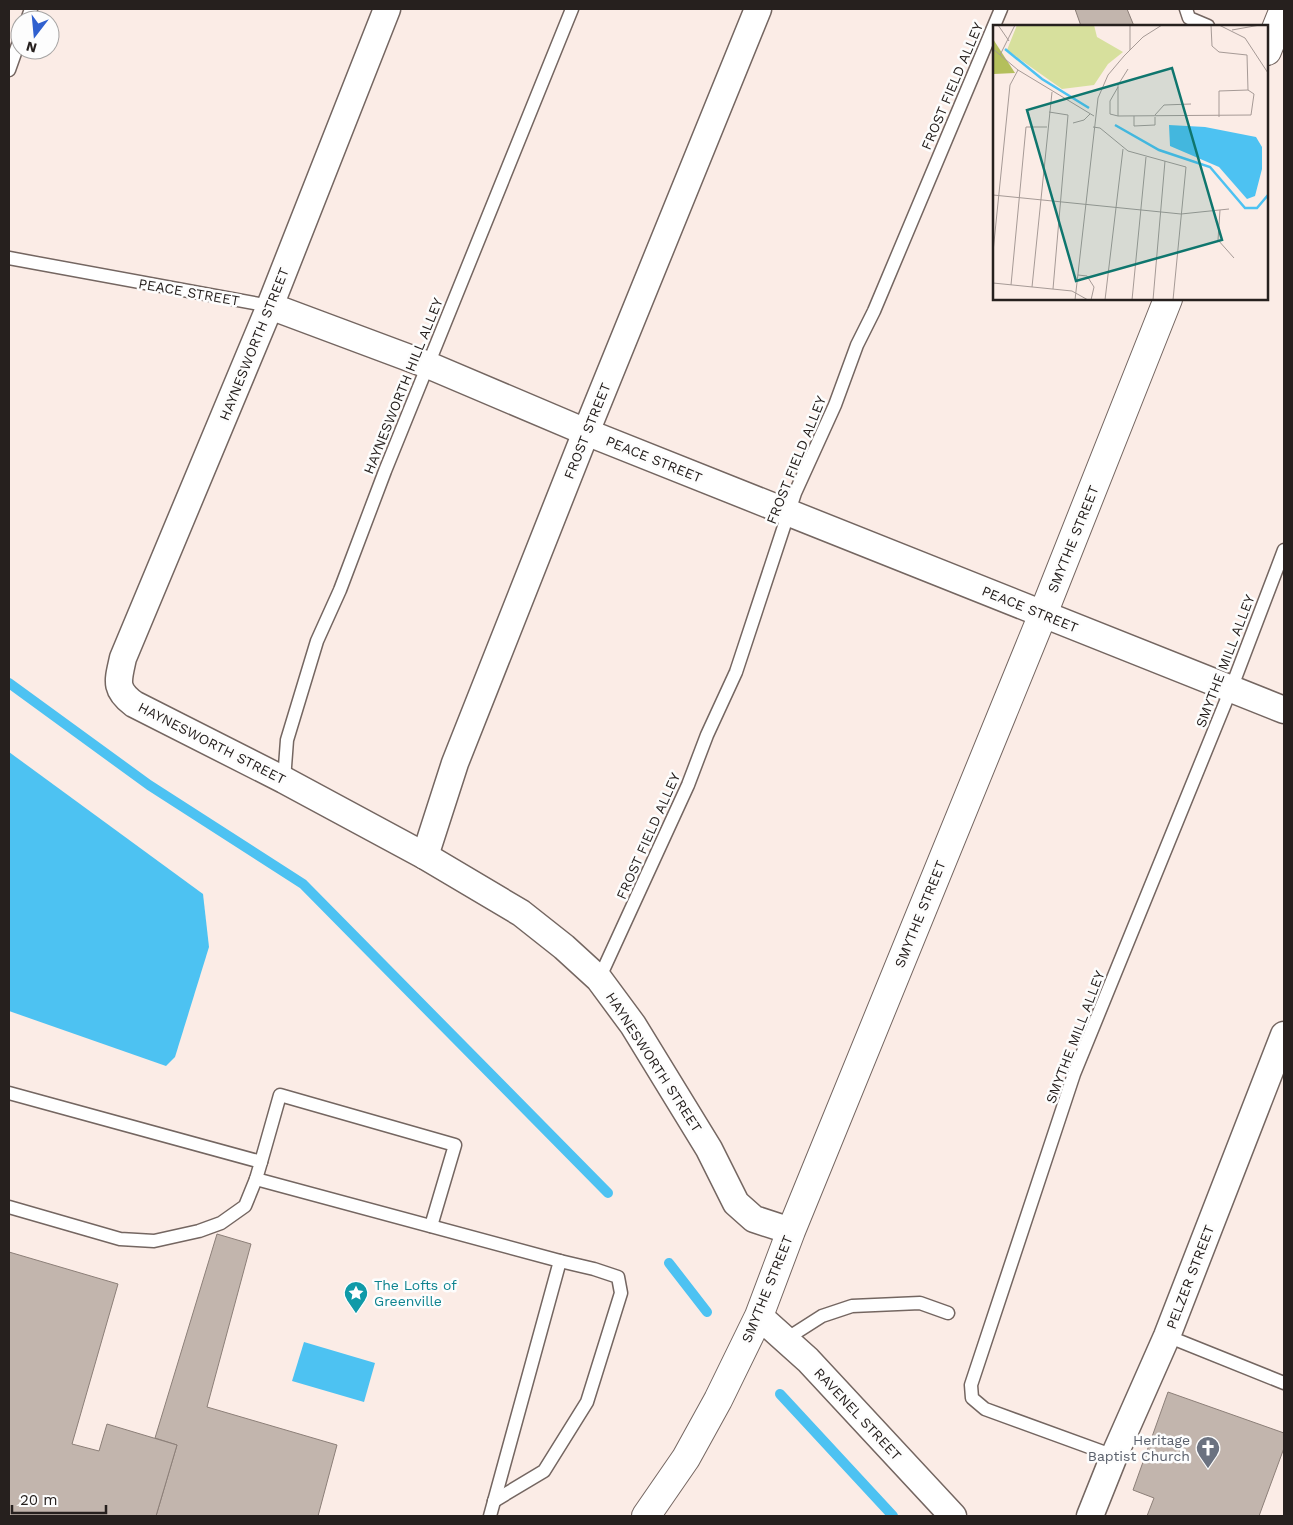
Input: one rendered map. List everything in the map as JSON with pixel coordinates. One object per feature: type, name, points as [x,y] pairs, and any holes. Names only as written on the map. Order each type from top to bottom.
[{"type":"street","name":"HAYNESWORTH STREET","points":[[387,9],[270,306],[123,658],[118,682],[124,696],[134,704],[284,780],[425,856],[521,913],[564,947],[599,978],[633,1025],[709,1148],[736,1204],[754,1219],[791,1231]]},
{"type":"street","name":"FROST STREET","points":[[425,856],[455,763],[586,432],[758,9]]},
{"type":"street","points":[[1268,48],[1284,9]]},
{"type":"street","name":"SMYTHE STREET","points":[[646,1516],[686,1458],[718,1400],[759,1316],[791,1231],[1043,614],[1168,300]]},
{"type":"street","name":"PEACE STREET","points":[[270,306],[428,365],[586,432],[1284,710]]},
{"type":"street","name":"PELZER STREET","points":[[1090,1516],[1114,1456],[1167,1336],[1284,1035]]},
{"type":"street","name":"RAVENEL STREET","points":[[759,1316],[808,1360],[953,1516]]},
{"type":"lane","name":"HAYNESWORTH HILL ALLEY","points":[[284,780],[287,740],[317,641],[340,590],[385,471],[572,9]]},
{"type":"lane","name":"FROST FIELD ALLEY","points":[[994,25],[1001,9]]},
{"type":"lane","points":[[1186,9],[1189,18],[1206,25]]},
{"type":"lane","name":"FROST FIELD ALLEY","points":[[599,978],[688,785],[707,735],[736,672],[795,493],[835,405],[857,345],[874,311],[993,28]]},
{"type":"lane","name":"PEACE STREET","points":[[9,258],[270,306]]},
{"type":"lane","name":"SMYTHE MILL ALLEY","points":[[1114,1456],[985,1409],[972,1398],[971,1385],[1074,1074],[1231,689],[1284,550]]},
{"type":"lane","points":[[9,1092],[261,1162]]},
{"type":"lane","points":[[9,1207],[120,1239],[154,1241],[199,1231],[221,1223],[245,1206],[256,1179],[280,1095],[455,1144],[431,1226]]},
{"type":"lane","points":[[256,1179],[618,1277],[621,1293],[587,1402],[544,1471],[494,1501]]},
{"type":"lane","points":[[490,1516],[560,1262]]},
{"type":"lane","points":[[786,1339],[822,1316],[852,1306],[920,1303],[948,1313]]},
{"type":"lane","points":[[1167,1336],[1284,1383]]},
{"type":"water","points":[[9,752],[203,894],[209,947],[175,1057],[166,1066],[9,1011]]},
{"type":"water","points":[[304,1342],[375,1363],[364,1402],[292,1381]]},
{"type":"building","points":[[1075,9],[1127,9],[1134,25],[1081,25]]},
{"type":"building","points":[[217,1234],[251,1244],[207,1407],[337,1445],[318,1516],[156,1516],[177,1445],[155,1438]]},
{"type":"building","points":[[9,1252],[118,1284],[72,1444],[99,1451],[107,1424],[177,1445],[156,1516],[9,1516]]},
{"type":"building","name":"Heritage Baptist Church","points":[[1168,1392],[1284,1433],[1284,1448],[1259,1516],[1147,1516],[1154,1498],[1133,1490]]},
{"type":"waterway","points":[[9,683],[149,785],[303,884],[608,1193]]},
{"type":"waterway","points":[[669,1263],[707,1312]]},
{"type":"waterway","points":[[780,1394],[893,1516]]},
{"type":"place","name":"The Lofts of Greenville","points":[[356,1314]]},
{"type":"place","name":"Heritage Baptist Church","points":[[1208,1469]]}]
